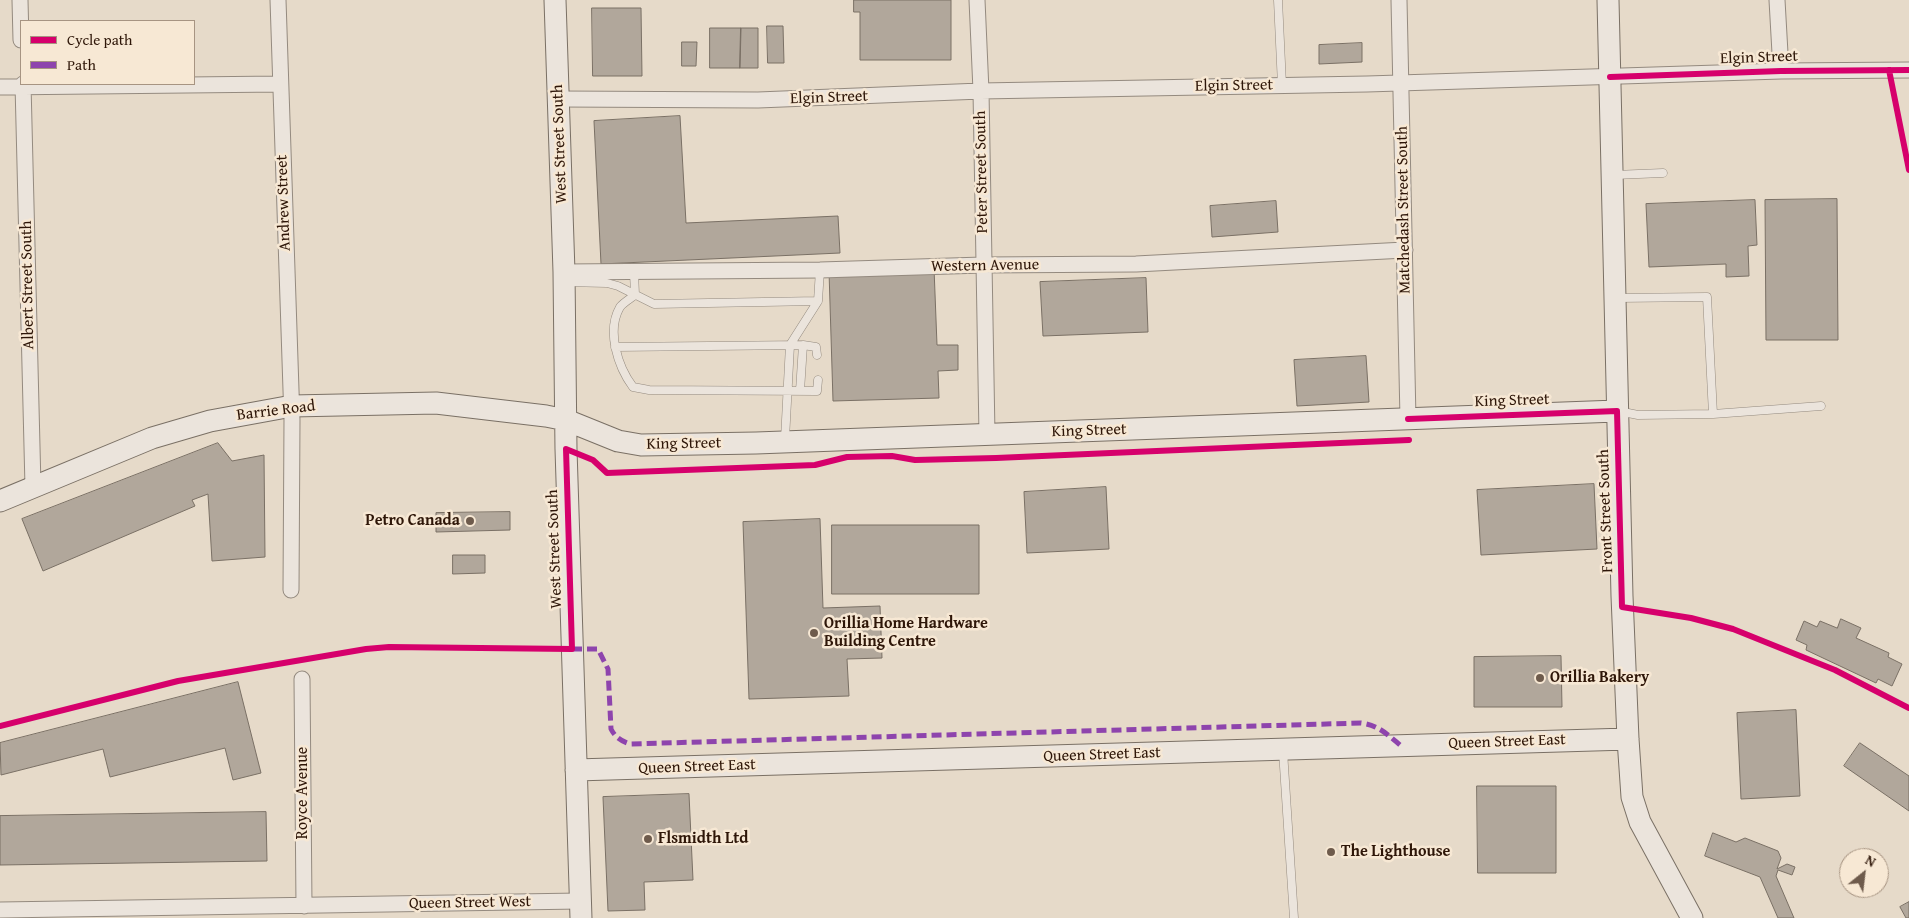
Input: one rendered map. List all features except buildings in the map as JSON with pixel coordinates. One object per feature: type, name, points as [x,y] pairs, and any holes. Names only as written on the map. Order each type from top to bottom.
[{"type":"street","points":[[20,0],[20,20]]},
{"type":"street","name":"Andrew Street","points":[[278,0],[292,406]]},
{"type":"street","name":"West Street South","points":[[555,0],[581,909]]},
{"type":"street","name":"Peter Street South","points":[[977,0],[981,92],[987,434]]},
{"type":"street","name":"Matchedash Street South","points":[[1399,0],[1406,250],[1408,419]]},
{"type":"street","name":"Front Street South","points":[[1608,0],[1616,411],[1628,739],[1634,808],[1692,918]]},
{"type":"street","points":[[1777,0],[1781,71]]},
{"type":"street","name":"Elgin Street","points":[[559,99],[758,100],[981,92],[1401,83],[1781,71],[1909,70]]},
{"type":"street","points":[[195,84],[280,84]]},
{"type":"street","points":[[0,87],[23,85]]},
{"type":"street","name":"Albert Street South","points":[[23,85],[33,487]]},
{"type":"street","name":"Western Avenue","points":[[564,277],[634,272],[1136,264],[1406,250]]},
{"type":"street","name":"Barrie Road","points":[[0,501],[152,438],[210,421],[292,406],[436,403],[566,420]]},
{"type":"street","points":[[291,590],[292,406]]},
{"type":"street","name":"King Street","points":[[566,420],[618,441],[641,445],[1616,411]]},
{"type":"street","name":"Royce Avenue","points":[[302,679],[304,906]]},
{"type":"street","name":"Queen Street East","points":[[576,770],[1628,739]]},
{"type":"street","name":"Queen Street West","points":[[0,910],[304,906],[581,909]]},
{"type":"lane","points":[[1278,0],[1282,85]]},
{"type":"lane","points":[[1612,175],[1663,173]]},
{"type":"lane","points":[[785,441],[786,391],[790,345],[818,301],[820,270]]},
{"type":"lane","points":[[634,272],[635,295]]},
{"type":"lane","points":[[564,277],[618,286],[654,304],[818,301]]},
{"type":"lane","points":[[635,295],[620,307],[614,325],[615,346],[625,376],[633,387],[650,390],[817,391],[818,380]]},
{"type":"lane","points":[[1614,298],[1708,297],[1713,414]]},
{"type":"lane","points":[[615,346],[803,345],[816,347],[817,355]]},
{"type":"lane","points":[[800,391],[803,345]]},
{"type":"lane","points":[[1616,411],[1638,415],[1713,414],[1821,406]]},
{"type":"lane","points":[[1283,749],[1294,918]]},
{"type":"marked path","points":[[572,649],[598,649],[608,669],[611,729],[624,742],[630,744],[1361,723],[1377,728],[1400,745]]},
{"type":"cycle path","points":[[1889,70],[1909,170]]},
{"type":"cycle path","points":[[1610,77],[1781,71],[1909,70]]},
{"type":"cycle path","points":[[1408,419],[1617,411],[1622,607],[1691,618],[1733,629],[1835,670],[1909,708]]},
{"type":"cycle path","points":[[0,726],[178,681],[366,649],[389,647],[572,649],[566,449],[593,460],[607,473],[815,465],[847,457],[892,456],[915,460],[996,458],[1409,440]]},
{"type":"place","name":"Petro Canada","points":[[470,521]]},
{"type":"place","name":"Orillia Home Hardware Building Centre","points":[[814,633]]},
{"type":"place","name":"Orillia Bakery","points":[[1540,678]]},
{"type":"place","name":"Flsmidth Ltd","points":[[648,839]]},
{"type":"place","name":"The Lighthouse","points":[[1331,852]]}]
